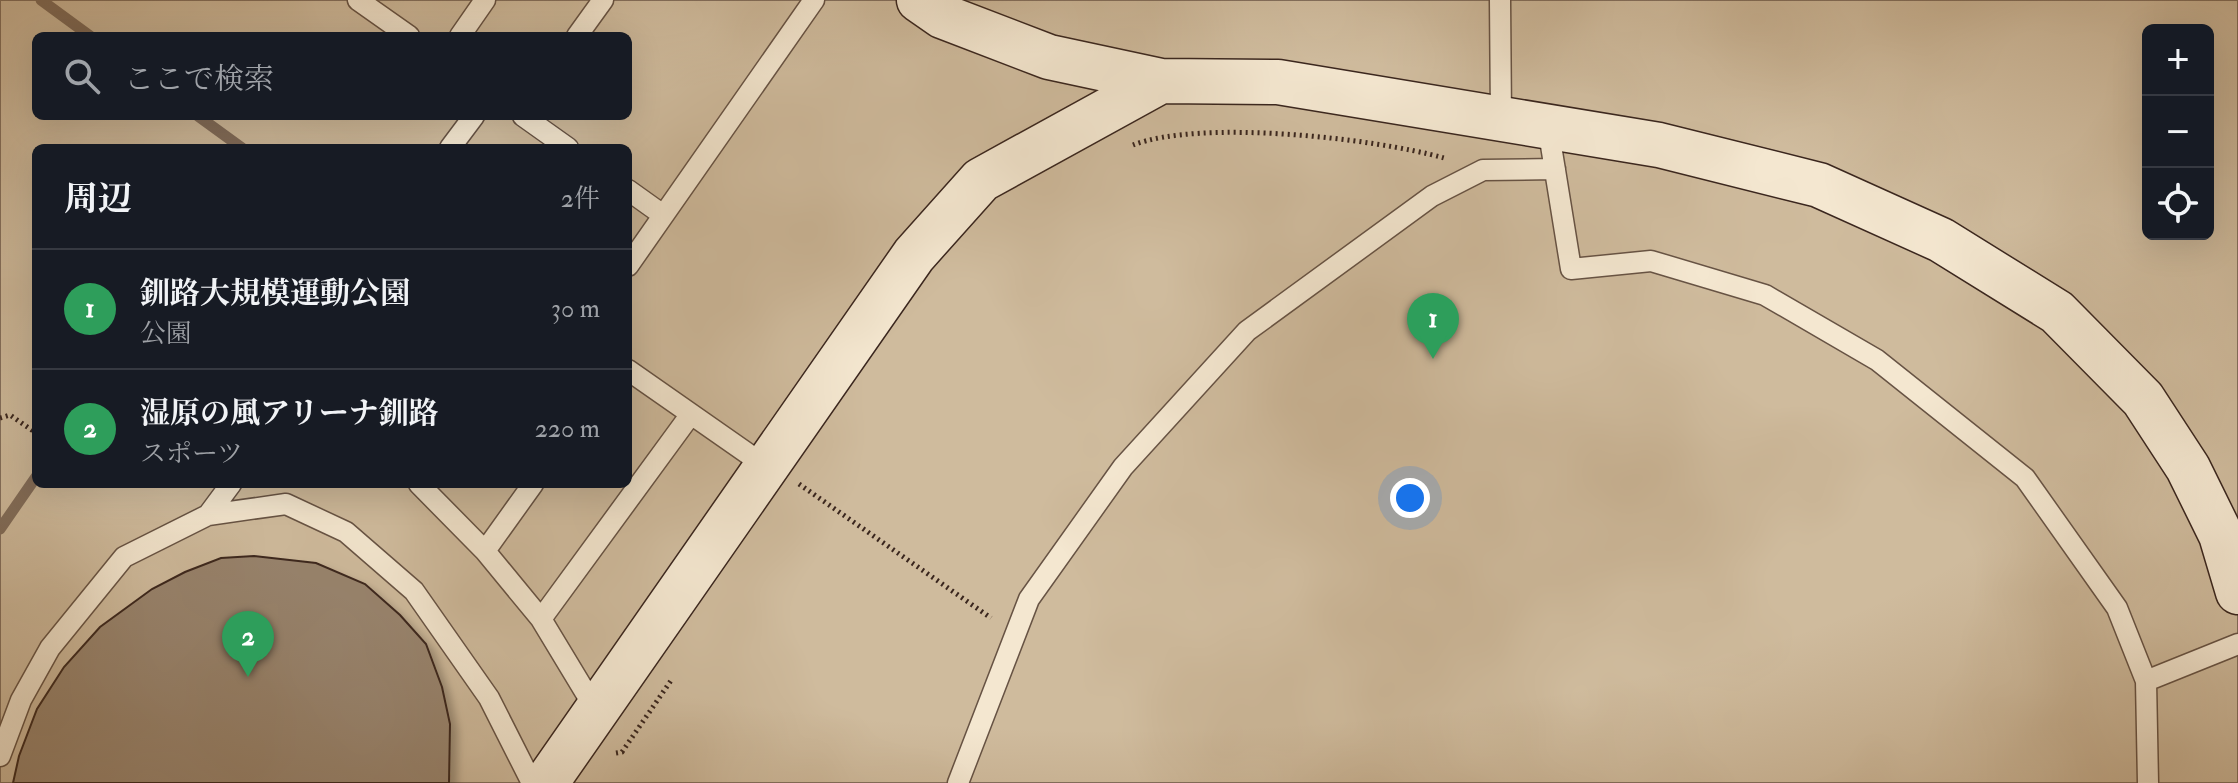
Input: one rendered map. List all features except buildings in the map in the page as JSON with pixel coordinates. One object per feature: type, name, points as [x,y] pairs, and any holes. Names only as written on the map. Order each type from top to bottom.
[{"type":"street","points":[[919,0],[942,16],[1049,57],[1161,81],[1278,82],[1501,119],[1552,148],[1659,145],[1819,185],[1941,240],[2057,312],[2143,399],[2188,468],[2221,535],[2238,592]]},
{"type":"street","points":[[546,783],[596,710],[791,479],[914,255],[981,180],[1161,81]]},
{"type":"lane","points":[[463,32],[485,0]]},
{"type":"lane","points":[[580,32],[603,0]]},
{"type":"lane","points":[[632,260],[814,0]]},
{"type":"lane","points":[[1500,0],[1501,119]]},
{"type":"lane","points":[[370,3],[404,32]]},
{"type":"lane","points":[[453,144],[471,120]]},
{"type":"lane","points":[[529,120],[562,144]]},
{"type":"lane","points":[[958,783],[1029,599],[1123,467],[1247,331],[1432,196],[1483,170],[1552,148],[1571,269],[1651,261],[1765,295],[1877,360],[2025,478],[2117,608],[2146,681],[2148,783]]},
{"type":"lane","points":[[632,193],[663,215]]},
{"type":"lane","points":[[632,373],[791,479]]},
{"type":"lane","points":[[541,619],[691,414]]},
{"type":"lane","points":[[208,515],[228,488]]},
{"type":"lane","points":[[423,488],[485,551],[541,619],[596,710]]},
{"type":"lane","points":[[485,551],[530,488]]},
{"type":"lane","points":[[0,756],[21,700],[50,648],[124,557],[208,515],[286,504],[346,532],[414,591],[489,698],[532,783]]},
{"type":"lane","points":[[2146,681],[2238,644]]},
{"type":"path","points":[[1121,150],[1149,139],[1241,132],[1408,148],[1483,170]]},
{"type":"path","points":[[0,418],[10,415],[32,430]]},
{"type":"path","points":[[791,479],[1015,634]]},
{"type":"path","points":[[611,754],[622,752],[677,671]]},
{"type":"shaded area","points":[[0,0],[2238,0],[2238,783],[0,783]]},
{"type":"waterway","points":[[41,0],[85,32]]},
{"type":"waterway","points":[[204,120],[236,144]]},
{"type":"waterway","points":[[0,529],[32,483]]},
{"type":"place","name":"釧路大規模運動公園","points":[[1433,359]]},
{"type":"place","name":"湿原の風アリーナ釧路","points":[[248,677]]}]
